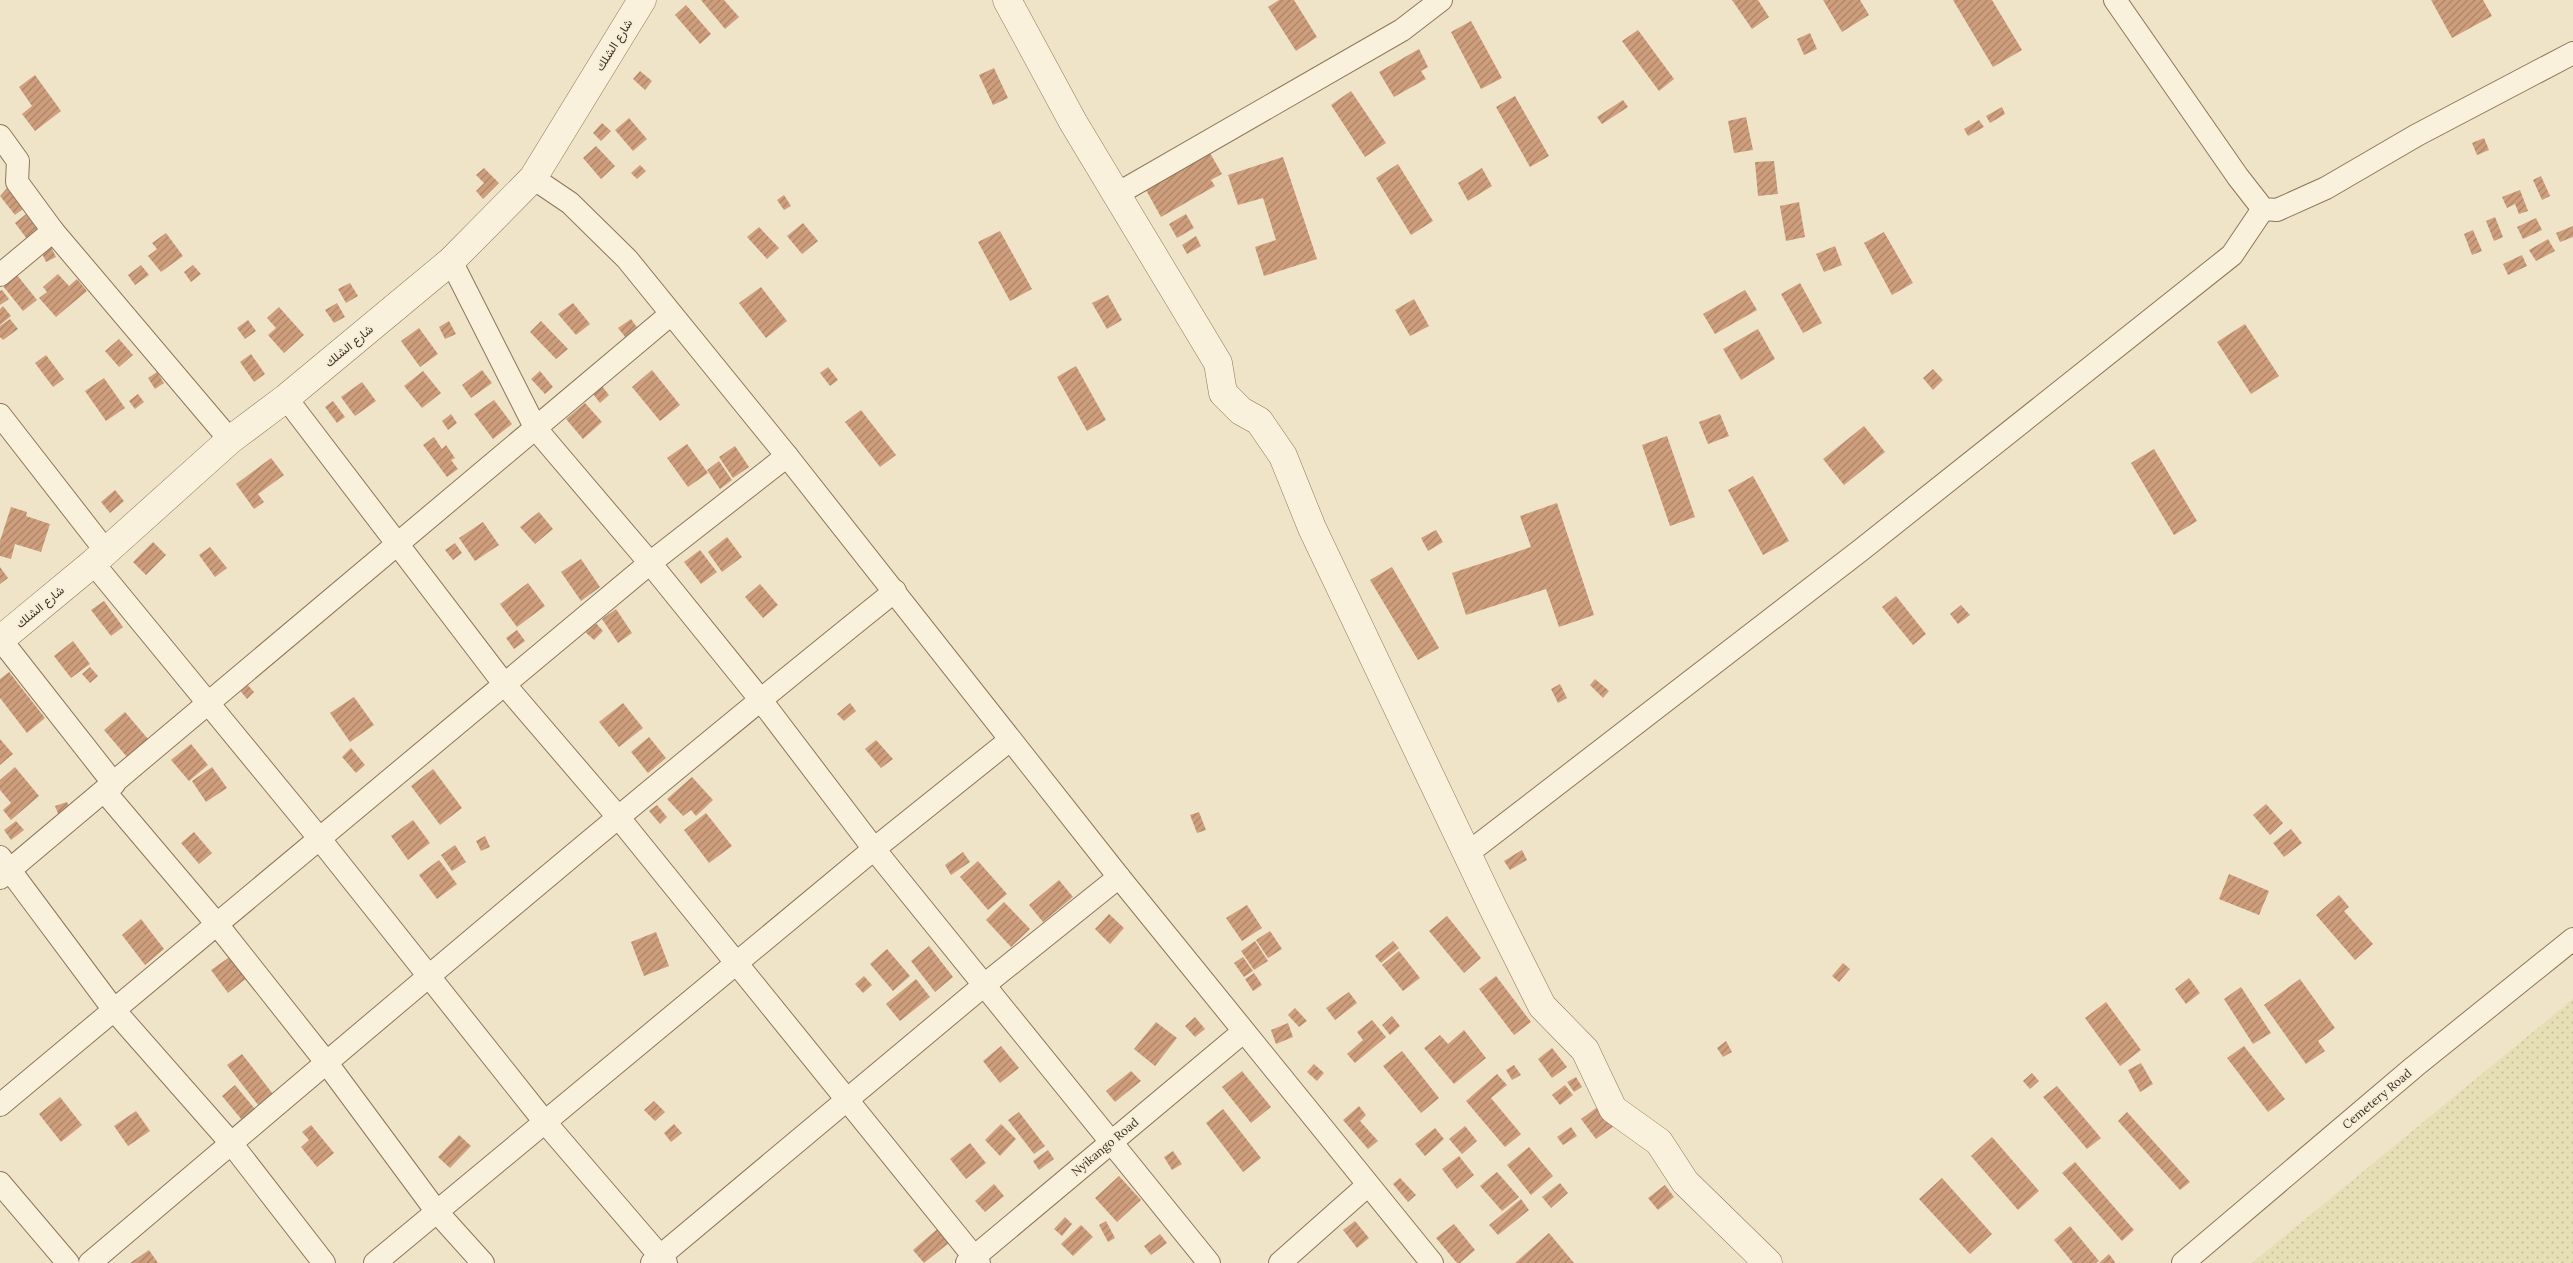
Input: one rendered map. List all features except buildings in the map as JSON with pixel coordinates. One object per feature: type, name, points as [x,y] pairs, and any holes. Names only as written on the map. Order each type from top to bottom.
[{"type":"street","name":"شارع الشلك","points":[[1,640],[230,440],[286,398],[451,261],[533,178],[642,0]]},
{"type":"street","points":[[1007,0],[1073,122],[1218,363],[1224,393],[1241,411],[1259,422],[1282,456],[1312,528],[1542,1006],[1585,1050],[1613,1109],[1659,1142],[1685,1182],[1768,1263]]},
{"type":"street","points":[[1117,194],[1402,30],[1441,0]]},
{"type":"street","points":[[2115,0],[2238,177],[2263,209],[2277,210],[2326,188],[2417,135],[2573,53]]},
{"type":"street","points":[[0,136],[18,161],[17,182],[53,231],[230,440]]},
{"type":"street","points":[[533,178],[570,204],[627,259],[895,591],[1010,740],[1243,1032],[1432,1263]]},
{"type":"street","points":[[1468,852],[1861,550],[2232,255],[2263,209]]},
{"type":"street","points":[[0,275],[53,231]]},
{"type":"street","points":[[451,261],[536,429],[650,562],[760,699],[874,849],[1209,1263]]},
{"type":"street","points":[[324,1263],[231,1144],[114,1010],[3,869],[109,788],[671,314]]},
{"type":"street","points":[[286,398],[505,685],[619,818],[737,963],[973,1261]]},
{"type":"street","points":[[0,415],[99,556],[209,703],[659,1260],[847,1100],[1119,877]]},
{"type":"street","points":[[0,1105],[650,562],[787,456]]},
{"type":"street","points":[[90,1263],[428,976],[760,699],[895,591]]},
{"type":"street","points":[[1,640],[109,788],[326,1062],[437,1212],[483,1263]]},
{"type":"street","points":[[375,1263],[544,1120],[1010,740]]},
{"type":"street","name":"Cemetery Road","points":[[2183,1263],[2414,1068],[2573,939]]},
{"type":"street","name":"Nyikango Road","points":[[973,1261],[1110,1142],[1243,1032]]},
{"type":"street","points":[[0,1183],[68,1263]]},
{"type":"street","points":[[1280,1263],[1368,1185]]},
{"type":"shaded area","points":[[2573,999],[2573,1263],[2252,1263]]}]
